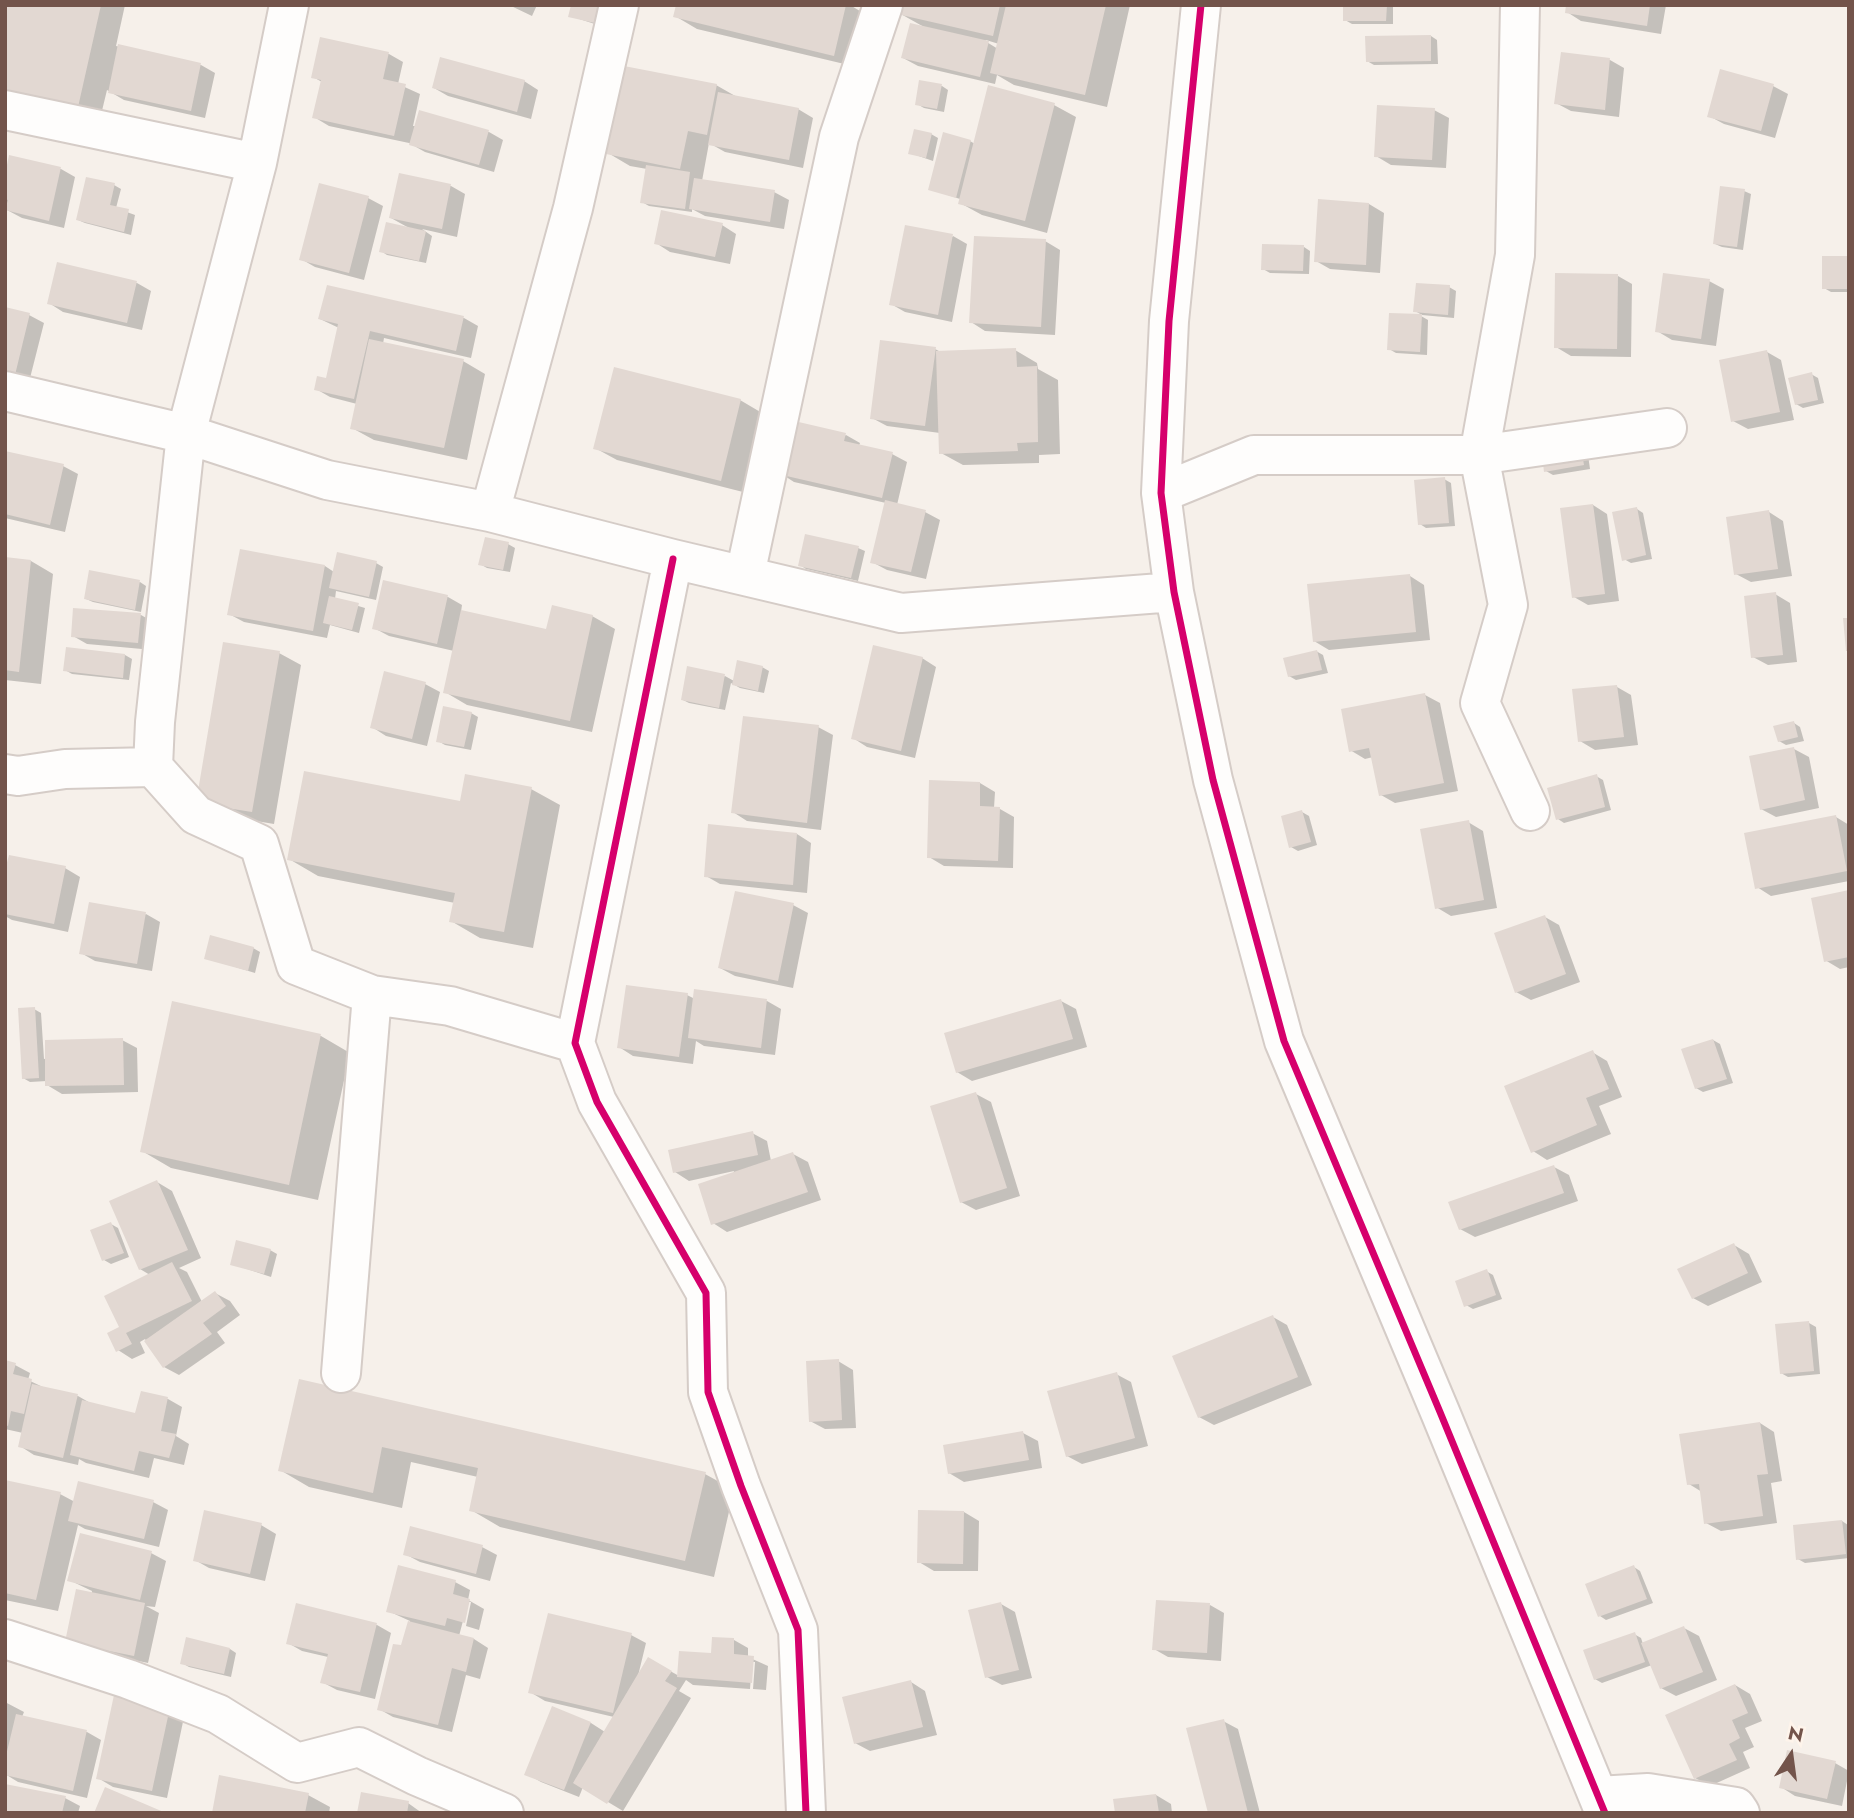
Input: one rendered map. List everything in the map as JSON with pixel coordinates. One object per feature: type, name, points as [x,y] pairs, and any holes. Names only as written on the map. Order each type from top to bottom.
[{"type":"street","points":[[289,5],[257,163],[186,434],[155,722],[153,767],[196,815],[258,844],[296,965],[372,995],[450,1006],[575,1043]]},
{"type":"street","points":[[490,512],[573,208],[619,5]]},
{"type":"street","points":[[745,575],[839,137],[883,5]]},
{"type":"street","points":[[1201,5],[1168,321],[1161,493],[1174,592],[1213,780],[1284,1041],[1602,1804],[1648,1793],[1736,1807],[1740,1813]]},
{"type":"street","points":[[1520,5],[1515,255],[1479,455],[1508,605],[1480,703],[1531,811]]},
{"type":"street","points":[[5,110],[257,163]]},
{"type":"street","points":[[5,391],[186,434],[327,480],[490,512],[901,613],[1174,592]]},
{"type":"street","points":[[1161,493],[1254,455],[1479,455],[1667,428]]},
{"type":"street","points":[[673,559],[575,1043],[597,1102],[706,1293],[708,1392],[741,1486],[798,1630],[806,1813]]},
{"type":"street","points":[[5,774],[18,776],[65,769],[153,767]]},
{"type":"street","points":[[341,1373],[372,995]]},
{"type":"street","points":[[5,1639],[128,1679],[218,1714],[297,1763],[359,1747],[504,1813]]},
{"type":"building","points":[[5,5],[101,5],[78,107],[5,91]]},
{"type":"building","points":[[571,5],[598,5],[595,23],[568,17]]},
{"type":"building","points":[[676,5],[846,5],[834,56],[673,17]]},
{"type":"building","points":[[899,5],[1000,5],[993,36],[897,14]]},
{"type":"building","points":[[1006,5],[1106,5],[1085,95],[990,73]]},
{"type":"building","points":[[1343,5],[1387,5],[1386,21],[1343,21]]},
{"type":"building","points":[[1566,5],[1650,5],[1647,26],[1565,13]]},
{"type":"building","points":[[910,23],[989,41],[980,77],[901,58]]},
{"type":"building","points":[[1431,35],[1431,61],[1366,62],[1365,36]]},
{"type":"building","points":[[320,37],[389,52],[383,79],[406,84],[394,136],[312,118],[321,80],[311,78]]},
{"type":"building","points":[[118,44],[201,63],[191,111],[108,93]]},
{"type":"building","points":[[1561,52],[1610,58],[1605,110],[1554,104]]},
{"type":"building","points":[[440,57],[525,80],[517,112],[432,88]]},
{"type":"building","points":[[624,66],[717,84],[707,135],[688,131],[680,169],[606,154]]},
{"type":"building","points":[[1720,69],[1774,84],[1761,131],[1707,117]]},
{"type":"building","points":[[919,80],[942,84],[937,109],[915,105]]},
{"type":"building","points":[[988,85],[1055,103],[1025,221],[958,204]]},
{"type":"building","points":[[718,92],[799,108],[789,160],[708,145]]},
{"type":"building","points":[[1377,105],[1435,108],[1432,160],[1374,157]]},
{"type":"building","points":[[419,110],[489,130],[479,165],[409,145]]},
{"type":"building","points":[[914,129],[932,133],[926,158],[908,154]]},
{"type":"building","points":[[943,132],[971,140],[956,198],[928,190]]},
{"type":"building","points":[[9,155],[61,167],[49,221],[5,210],[8,200],[5,199],[5,165]]},
{"type":"building","points":[[646,165],[690,172],[685,209],[640,203]]},
{"type":"building","points":[[399,173],[451,184],[442,229],[389,218]]},
{"type":"building","points":[[86,177],[115,183],[110,205],[129,209],[124,232],[76,220]]},
{"type":"building","points":[[694,178],[775,190],[770,222],[689,209]]},
{"type":"building","points":[[319,183],[369,196],[349,273],[299,260]]},
{"type":"building","points":[[1720,186],[1745,189],[1737,247],[1713,244]]},
{"type":"building","points":[[1318,199],[1369,203],[1366,265],[1314,262]]},
{"type":"building","points":[[661,210],[723,223],[715,257],[654,244]]},
{"type":"building","points":[[386,222],[426,231],[419,261],[379,252]]},
{"type":"building","points":[[905,225],[953,234],[938,315],[889,305]]},
{"type":"building","points":[[974,236],[1046,239],[1041,327],[969,323]]},
{"type":"building","points":[[1262,244],[1304,245],[1303,271],[1261,270]]},
{"type":"building","points":[[1822,256],[1849,256],[1849,289],[1822,289]]},
{"type":"building","points":[[57,262],[137,281],[127,323],[47,304]]},
{"type":"building","points":[[1555,273],[1618,274],[1617,349],[1554,348]]},
{"type":"building","points":[[1663,273],[1710,279],[1701,339],[1655,332]]},
{"type":"building","points":[[1416,283],[1450,285],[1448,315],[1413,312]]},
{"type":"building","points":[[327,285],[464,316],[456,351],[370,331],[354,399],[314,390],[317,376],[326,378],[338,324],[318,319]]},
{"type":"building","points":[[5,307],[30,313],[14,379],[5,377]]},
{"type":"building","points":[[1389,313],[1422,314],[1420,352],[1387,350]]},
{"type":"building","points":[[369,339],[464,359],[444,448],[350,429]]},
{"type":"building","points":[[880,340],[936,347],[925,426],[870,419]]},
{"type":"building","points":[[1016,348],[1017,367],[1037,366],[1038,442],[1017,443],[1018,451],[939,454],[936,351]]},
{"type":"building","points":[[1767,350],[1780,412],[1731,422],[1719,360]]},
{"type":"building","points":[[614,367],[741,399],[721,481],[593,449]]},
{"type":"building","points":[[1812,372],[1818,400],[1795,405],[1788,378]]},
{"type":"building","points":[[790,420],[846,433],[844,441],[893,452],[882,498],[778,474]]},
{"type":"building","points":[[1581,449],[1584,465],[1544,472],[1542,455]]},
{"type":"building","points":[[5,451],[64,464],[50,525],[5,514]]},
{"type":"building","points":[[1445,477],[1449,523],[1418,525],[1414,480]]},
{"type":"building","points":[[885,500],[926,510],[911,572],[870,563]]},
{"type":"building","points":[[1593,504],[1605,594],[1572,598],[1560,508]]},
{"type":"building","points":[[1637,507],[1646,555],[1622,561],[1612,512]]},
{"type":"building","points":[[1769,510],[1778,569],[1734,575],[1726,517]]},
{"type":"building","points":[[805,534],[859,546],[851,578],[798,566]]},
{"type":"building","points":[[485,537],[509,542],[503,570],[478,565]]},
{"type":"building","points":[[240,549],[325,565],[313,631],[227,615]]},
{"type":"building","points":[[337,552],[377,561],[369,597],[329,588]]},
{"type":"building","points":[[5,557],[31,560],[19,672],[5,670]]},
{"type":"building","points":[[89,570],[140,580],[135,610],[84,599]]},
{"type":"building","points":[[1410,574],[1416,632],[1313,642],[1307,584]]},
{"type":"building","points":[[383,580],[448,595],[437,644],[372,629]]},
{"type":"building","points":[[1776,592],[1783,655],[1751,658],[1744,596]]},
{"type":"building","points":[[329,596],[359,603],[352,630],[323,623]]},
{"type":"building","points":[[552,605],[593,615],[570,721],[443,693],[461,610],[546,629]]},
{"type":"building","points":[[73,608],[141,613],[138,643],[71,637]]},
{"type":"building","points":[[1843,618],[1849,618],[1849,651],[1846,651]]},
{"type":"building","points":[[223,642],[280,651],[252,812],[196,803]]},
{"type":"building","points":[[873,645],[923,657],[901,751],[851,739]]},
{"type":"building","points":[[66,647],[125,654],[123,678],[63,671]]},
{"type":"building","points":[[1317,650],[1322,670],[1288,677],[1283,658]]},
{"type":"building","points":[[737,660],[763,666],[758,691],[732,685]]},
{"type":"building","points":[[687,666],[725,674],[719,708],[681,700]]},
{"type":"building","points":[[384,671],[426,682],[412,739],[370,728]]},
{"type":"building","points":[[1617,685],[1624,737],[1578,742],[1572,689]]},
{"type":"building","points":[[1425,693],[1444,783],[1379,796],[1369,748],[1349,752],[1341,709]]},
{"type":"building","points":[[443,706],[472,712],[464,747],[436,742]]},
{"type":"building","points":[[743,716],[819,725],[807,823],[731,813]]},
{"type":"building","points":[[1794,721],[1798,737],[1778,742],[1773,726]]},
{"type":"building","points":[[1794,747],[1805,800],[1760,810],[1749,756]]},
{"type":"building","points":[[304,771],[460,801],[465,774],[532,787],[504,932],[449,922],[455,893],[287,860]]},
{"type":"building","points":[[1597,774],[1605,807],[1556,820],[1547,788]]},
{"type":"building","points":[[929,780],[980,782],[980,806],[1000,807],[998,861],[927,858]]},
{"type":"building","points":[[1302,810],[1311,842],[1289,848],[1281,816]]},
{"type":"building","points":[[1836,815],[1847,871],[1755,889],[1744,833]]},
{"type":"building","points":[[1469,820],[1484,900],[1435,909],[1420,829]]},
{"type":"building","points":[[708,824],[797,833],[793,885],[704,877]]},
{"type":"building","points":[[9,855],[66,866],[54,924],[5,914],[5,870]]},
{"type":"building","points":[[1849,890],[1849,957],[1824,962],[1811,898]]},
{"type":"building","points":[[735,891],[794,903],[778,981],[718,968]]},
{"type":"building","points":[[89,902],[146,912],[137,964],[79,954]]},
{"type":"building","points":[[1545,915],[1566,974],[1515,993],[1494,933]]},
{"type":"building","points":[[210,935],[254,947],[248,971],[204,959]]},
{"type":"building","points":[[626,985],[688,993],[679,1057],[617,1048]]},
{"type":"building","points":[[694,989],[767,999],[761,1048],[688,1038]]},
{"type":"building","points":[[1061,999],[1073,1039],[956,1073],[944,1033]]},
{"type":"building","points":[[172,1001],[321,1034],[289,1185],[140,1152]]},
{"type":"building","points":[[35,1007],[39,1078],[22,1079],[18,1008]]},
{"type":"building","points":[[123,1038],[124,1085],[45,1086],[45,1040]]},
{"type":"building","points":[[1713,1039],[1727,1079],[1695,1089],[1681,1049]]},
{"type":"building","points":[[1593,1050],[1609,1089],[1586,1098],[1597,1125],[1531,1153],[1504,1086]]},
{"type":"building","points":[[976,1092],[1007,1188],[960,1203],[930,1106]]},
{"type":"building","points":[[753,1131],[758,1155],[673,1173],[668,1150]]},
{"type":"building","points":[[793,1152],[808,1192],[711,1225],[698,1184]]},
{"type":"building","points":[[1554,1165],[1564,1193],[1459,1230],[1448,1202]]},
{"type":"building","points":[[157,1180],[188,1250],[139,1270],[109,1201]]},
{"type":"building","points":[[111,1222],[124,1253],[102,1261],[90,1230]]},
{"type":"building","points":[[236,1240],[271,1249],[264,1274],[230,1265]]},
{"type":"building","points":[[1734,1243],[1748,1273],[1692,1299],[1677,1269]]},
{"type":"building","points":[[172,1262],[192,1301],[126,1333],[132,1344],[116,1352],[107,1333],[119,1327],[104,1296]]},
{"type":"building","points":[[1487,1269],[1496,1295],[1464,1307],[1455,1281]]},
{"type":"building","points":[[215,1291],[226,1306],[203,1323],[212,1334],[163,1368],[144,1341]]},
{"type":"building","points":[[1273,1315],[1298,1377],[1198,1418],[1172,1356]]},
{"type":"building","points":[[1809,1321],[1814,1371],[1780,1374],[1775,1324]]},
{"type":"building","points":[[839,1359],[842,1420],[809,1422],[806,1361]]},
{"type":"building","points":[[5,1360],[16,1363],[13,1374],[32,1379],[24,1414],[11,1411],[8,1426],[5,1425]]},
{"type":"building","points":[[1117,1372],[1135,1438],[1066,1457],[1047,1391]]},
{"type":"building","points":[[299,1379],[706,1472],[685,1561],[469,1511],[478,1468],[382,1447],[373,1493],[278,1471]]},
{"type":"building","points":[[32,1384],[78,1394],[63,1458],[18,1447]]},
{"type":"building","points":[[141,1391],[168,1397],[161,1431],[176,1434],[169,1458],[139,1451],[134,1471],[70,1455],[82,1400],[135,1413]]},
{"type":"building","points":[[1760,1422],[1768,1474],[1757,1475],[1763,1516],[1704,1524],[1699,1484],[1687,1485],[1679,1434]]},
{"type":"building","points":[[1023,1431],[1029,1460],[948,1474],[943,1445]]},
{"type":"building","points":[[5,1480],[61,1492],[36,1600],[5,1593]]},
{"type":"building","points":[[78,1481],[154,1500],[144,1539],[68,1521]]},
{"type":"building","points":[[204,1510],[262,1523],[250,1574],[193,1561]]},
{"type":"building","points":[[918,1510],[964,1511],[963,1564],[917,1563]]},
{"type":"building","points":[[1842,1520],[1846,1554],[1796,1560],[1793,1525]]},
{"type":"building","points":[[410,1526],[483,1545],[476,1574],[403,1555]]},
{"type":"building","points":[[80,1533],[152,1551],[140,1600],[67,1581]]},
{"type":"building","points":[[398,1565],[456,1580],[453,1594],[470,1599],[465,1623],[447,1618],[445,1626],[386,1612]]},
{"type":"building","points":[[1634,1565],[1647,1599],[1598,1617],[1585,1584]]},
{"type":"building","points":[[76,1589],[145,1603],[134,1656],[65,1642]]},
{"type":"building","points":[[1156,1600],[1210,1603],[1207,1653],[1152,1650]]},
{"type":"building","points":[[1001,1602],[1019,1670],[985,1678],[968,1610]]},
{"type":"building","points":[[296,1603],[377,1623],[360,1692],[320,1683],[328,1654],[286,1644]]},
{"type":"building","points":[[548,1613],[632,1633],[613,1713],[528,1693]]},
{"type":"building","points":[[408,1621],[474,1638],[466,1672],[452,1668],[438,1725],[377,1710],[393,1644],[401,1645]]},
{"type":"building","points":[[1684,1626],[1703,1672],[1660,1689],[1641,1643]]},
{"type":"building","points":[[1635,1632],[1645,1662],[1594,1680],[1583,1650]]},
{"type":"building","points":[[186,1637],[230,1648],[224,1674],[180,1664]]},
{"type":"building","points":[[712,1637],[734,1638],[734,1654],[754,1656],[752,1683],[677,1677],[679,1651],[711,1653]]},
{"type":"building","points":[[648,1657],[672,1671],[665,1681],[677,1688],[607,1804],[573,1783]]},
{"type":"building","points":[[911,1680],[923,1727],[854,1744],[842,1697]]},
{"type":"building","points":[[1735,1684],[1748,1713],[1732,1720],[1740,1738],[1729,1744],[1737,1760],[1694,1779],[1665,1715]]},
{"type":"building","points":[[114,1695],[170,1707],[152,1791],[96,1779]]},
{"type":"building","points":[[552,1706],[591,1722],[564,1790],[524,1775]]},
{"type":"building","points":[[16,1714],[87,1730],[73,1791],[5,1775],[5,1760]]},
{"type":"building","points":[[1224,1719],[1248,1813],[1208,1813],[1186,1728]]},
{"type":"building","points":[[1787,1750],[1836,1761],[1827,1799],[1779,1788]]},
{"type":"building","points":[[219,1775],[309,1793],[305,1813],[212,1813]]},
{"type":"building","points":[[5,1784],[66,1796],[62,1813],[5,1813]]},
{"type":"building","points":[[105,1787],[166,1813],[94,1813]]},
{"type":"building","points":[[361,1792],[409,1801],[407,1813],[357,1813]]},
{"type":"building","points":[[1156,1794],[1159,1813],[1115,1813],[1113,1799]]},
{"type":"cycle path","points":[[1201,5],[1169,321],[1161,493],[1174,592],[1213,780],[1284,1041],[1605,1813]]},
{"type":"cycle path","points":[[673,559],[575,1043],[597,1102],[706,1293],[708,1392],[741,1486],[798,1630],[806,1813]]}]
